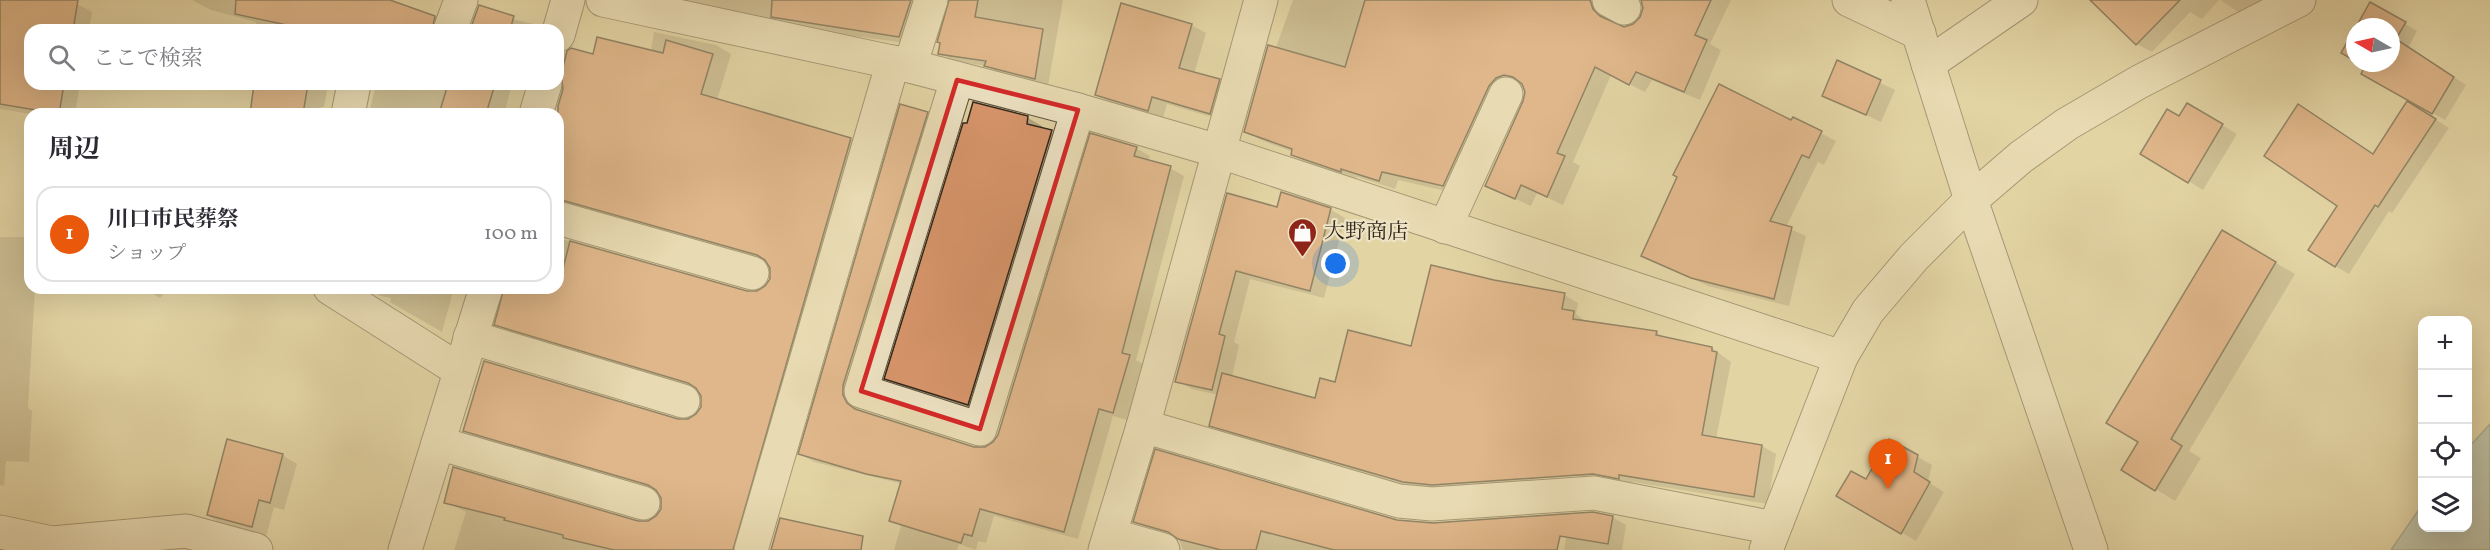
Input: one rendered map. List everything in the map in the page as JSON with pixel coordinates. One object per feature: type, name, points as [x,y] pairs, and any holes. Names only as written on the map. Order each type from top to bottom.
[{"type":"street","points":[[452,24],[461,0]]},
{"type":"street","points":[[561,24],[568,0]]},
{"type":"street","points":[[603,0],[901,64],[1078,110],[1218,151],[1841,357]]},
{"type":"street","points":[[751,550],[901,64],[931,0]]},
{"type":"street","points":[[1163,550],[1107,542],[1143,426],[1261,0]]},
{"type":"street","points":[[1849,0],[1919,33]]},
{"type":"street","points":[[1908,0],[1971,200],[2091,550]]},
{"type":"street","points":[[1928,64],[2021,0]]},
{"type":"street","points":[[1143,426],[1399,501],[1432,504],[1594,493],[1770,539],[1841,357],[1868,311],[1914,257],[1971,200],[2021,157],[2067,124],[2139,82],[2299,0]]},
{"type":"street","points":[[957,80],[861,391],[980,429],[1078,110]]},
{"type":"street","points":[[349,108],[353,90]]},
{"type":"street","points":[[538,108],[543,90]]},
{"type":"street","points":[[1445,226],[1506,94]]},
{"type":"street","points":[[564,220],[752,273]]},
{"type":"street","points":[[339,294],[459,370]]},
{"type":"street","points":[[405,550],[484,294]]},
{"type":"street","points":[[470,337],[683,401]]},
{"type":"street","points":[[438,443],[643,503]]},
{"type":"street","points":[[0,532],[61,546],[147,543],[186,531],[256,550]]},
{"type":"highlighted area","points":[[957,80],[1078,110],[980,429],[861,391]]},
{"type":"water","points":[[2490,424],[2490,550],[2391,550],[2418,511],[2418,532],[2472,532],[2472,444]]},
{"type":"building","points":[[0,0],[78,0],[74,24],[24,24],[24,90],[63,90],[60,108],[24,108],[0,104]]},
{"type":"building","points":[[236,0],[390,0],[435,16],[433,24],[282,24],[235,14]]},
{"type":"building","points":[[772,0],[911,0],[899,37],[771,17]]},
{"type":"building","points":[[949,0],[978,0],[975,17],[1043,29],[1035,79],[984,66],[986,61],[938,54],[940,43],[937,42]]},
{"type":"building","points":[[1365,0],[1590,0],[1593,9],[1600,16],[1624,27],[1633,24],[1640,17],[1643,8],[1641,0],[1711,0],[1695,35],[1707,40],[1684,92],[1636,72],[1629,85],[1595,67],[1557,153],[1565,156],[1547,197],[1521,185],[1515,199],[1485,186],[1523,101],[1525,92],[1522,84],[1513,77],[1504,75],[1496,78],[1489,86],[1443,186],[1382,172],[1379,181],[1341,169],[1341,172],[1291,155],[1292,149],[1244,132],[1268,45],[1345,67]]},
{"type":"building","points":[[2090,0],[2180,0],[2136,45]]},
{"type":"building","points":[[2370,2],[2399,18],[2361,18]]},
{"type":"building","points":[[1121,3],[1192,24],[1179,68],[1220,79],[1210,114],[1152,97],[1148,111],[1095,95]]},
{"type":"building","points":[[479,5],[514,16],[512,24],[472,24]]},
{"type":"building","points":[[2400,19],[2406,22],[2400,32]]},
{"type":"building","points":[[597,37],[663,53],[666,40],[713,54],[701,94],[851,138],[733,550],[614,550],[563,538],[563,535],[444,503],[453,467],[638,521],[648,521],[661,509],[661,498],[656,490],[648,485],[463,431],[484,361],[678,419],[688,419],[701,407],[701,396],[696,388],[688,383],[494,325],[502,294],[564,294],[564,264],[570,241],[747,291],[757,291],[770,279],[770,268],[765,260],[757,255],[564,201],[564,108],[558,108],[558,106],[564,90],[564,63],[567,51],[571,48],[593,54]]},
{"type":"building","points":[[2400,42],[2454,77],[2432,114],[2361,74],[2362,72],[2400,72]]},
{"type":"building","points":[[2346,44],[2346,56],[2341,53]]},
{"type":"building","points":[[1837,60],[1881,80],[1866,115],[1822,96]]},
{"type":"building","points":[[1719,84],[1791,120],[1793,117],[1822,131],[1809,158],[1802,155],[1770,221],[1792,227],[1774,299],[1691,278],[1641,256],[1677,177],[1673,175]]},
{"type":"building","points":[[253,90],[307,90],[304,108],[251,108]]},
{"type":"building","points":[[446,90],[493,90],[488,108],[441,108]]},
{"type":"building","points":[[2407,101],[2436,119],[2378,207],[2375,205],[2335,267],[2308,250],[2337,206],[2264,156],[2298,104],[2373,154]]},
{"type":"building","points":[[973,102],[1028,116],[1027,124],[1052,130],[968,405],[884,379],[963,123],[967,123]]},
{"type":"building","points":[[2187,103],[2223,124],[2188,183],[2140,154],[2167,109],[2179,116]]},
{"type":"building","points":[[900,104],[928,112],[843,385],[843,395],[847,403],[855,409],[974,447],[985,447],[998,435],[1090,133],[1137,147],[1134,156],[1171,166],[1122,353],[1130,355],[1113,413],[1099,409],[1064,532],[980,509],[972,536],[964,534],[961,543],[889,521],[901,481],[866,474],[798,454]]},
{"type":"building","points":[[1281,192],[1331,208],[1310,291],[1236,271],[1219,334],[1225,336],[1212,390],[1175,382],[1227,193],[1277,207]]},
{"type":"building","points":[[2222,230],[2276,262],[2171,439],[2182,446],[2155,491],[2121,470],[2138,442],[2106,423]]},
{"type":"building","points":[[1431,265],[1565,293],[1562,309],[1574,311],[1573,319],[1657,331],[1656,335],[1712,347],[1712,351],[1717,352],[1702,435],[1762,445],[1754,497],[1619,475],[1619,479],[1593,474],[1432,485],[1403,482],[1209,426],[1222,373],[1315,398],[1320,378],[1335,382],[1348,330],[1411,346]]},
{"type":"building","points":[[227,439],[283,454],[270,503],[259,500],[252,527],[207,515]]},
{"type":"building","points":[[1889,439],[1918,455],[1914,472],[1930,482],[1901,534],[1836,496],[1851,471],[1866,479]]},
{"type":"building","points":[[1155,449],[1397,520],[1433,523],[1593,512],[1613,516],[1608,544],[1560,536],[1557,550],[1334,550],[1261,531],[1256,550],[1221,550],[1178,539],[1168,532],[1133,522]]},
{"type":"building","points":[[780,518],[863,536],[861,550],[771,550]]},
{"type":"place","name":"大野商店","points":[[1303,258]]},
{"type":"place","name":"川口市民葬祭","points":[[1888,489]]}]
